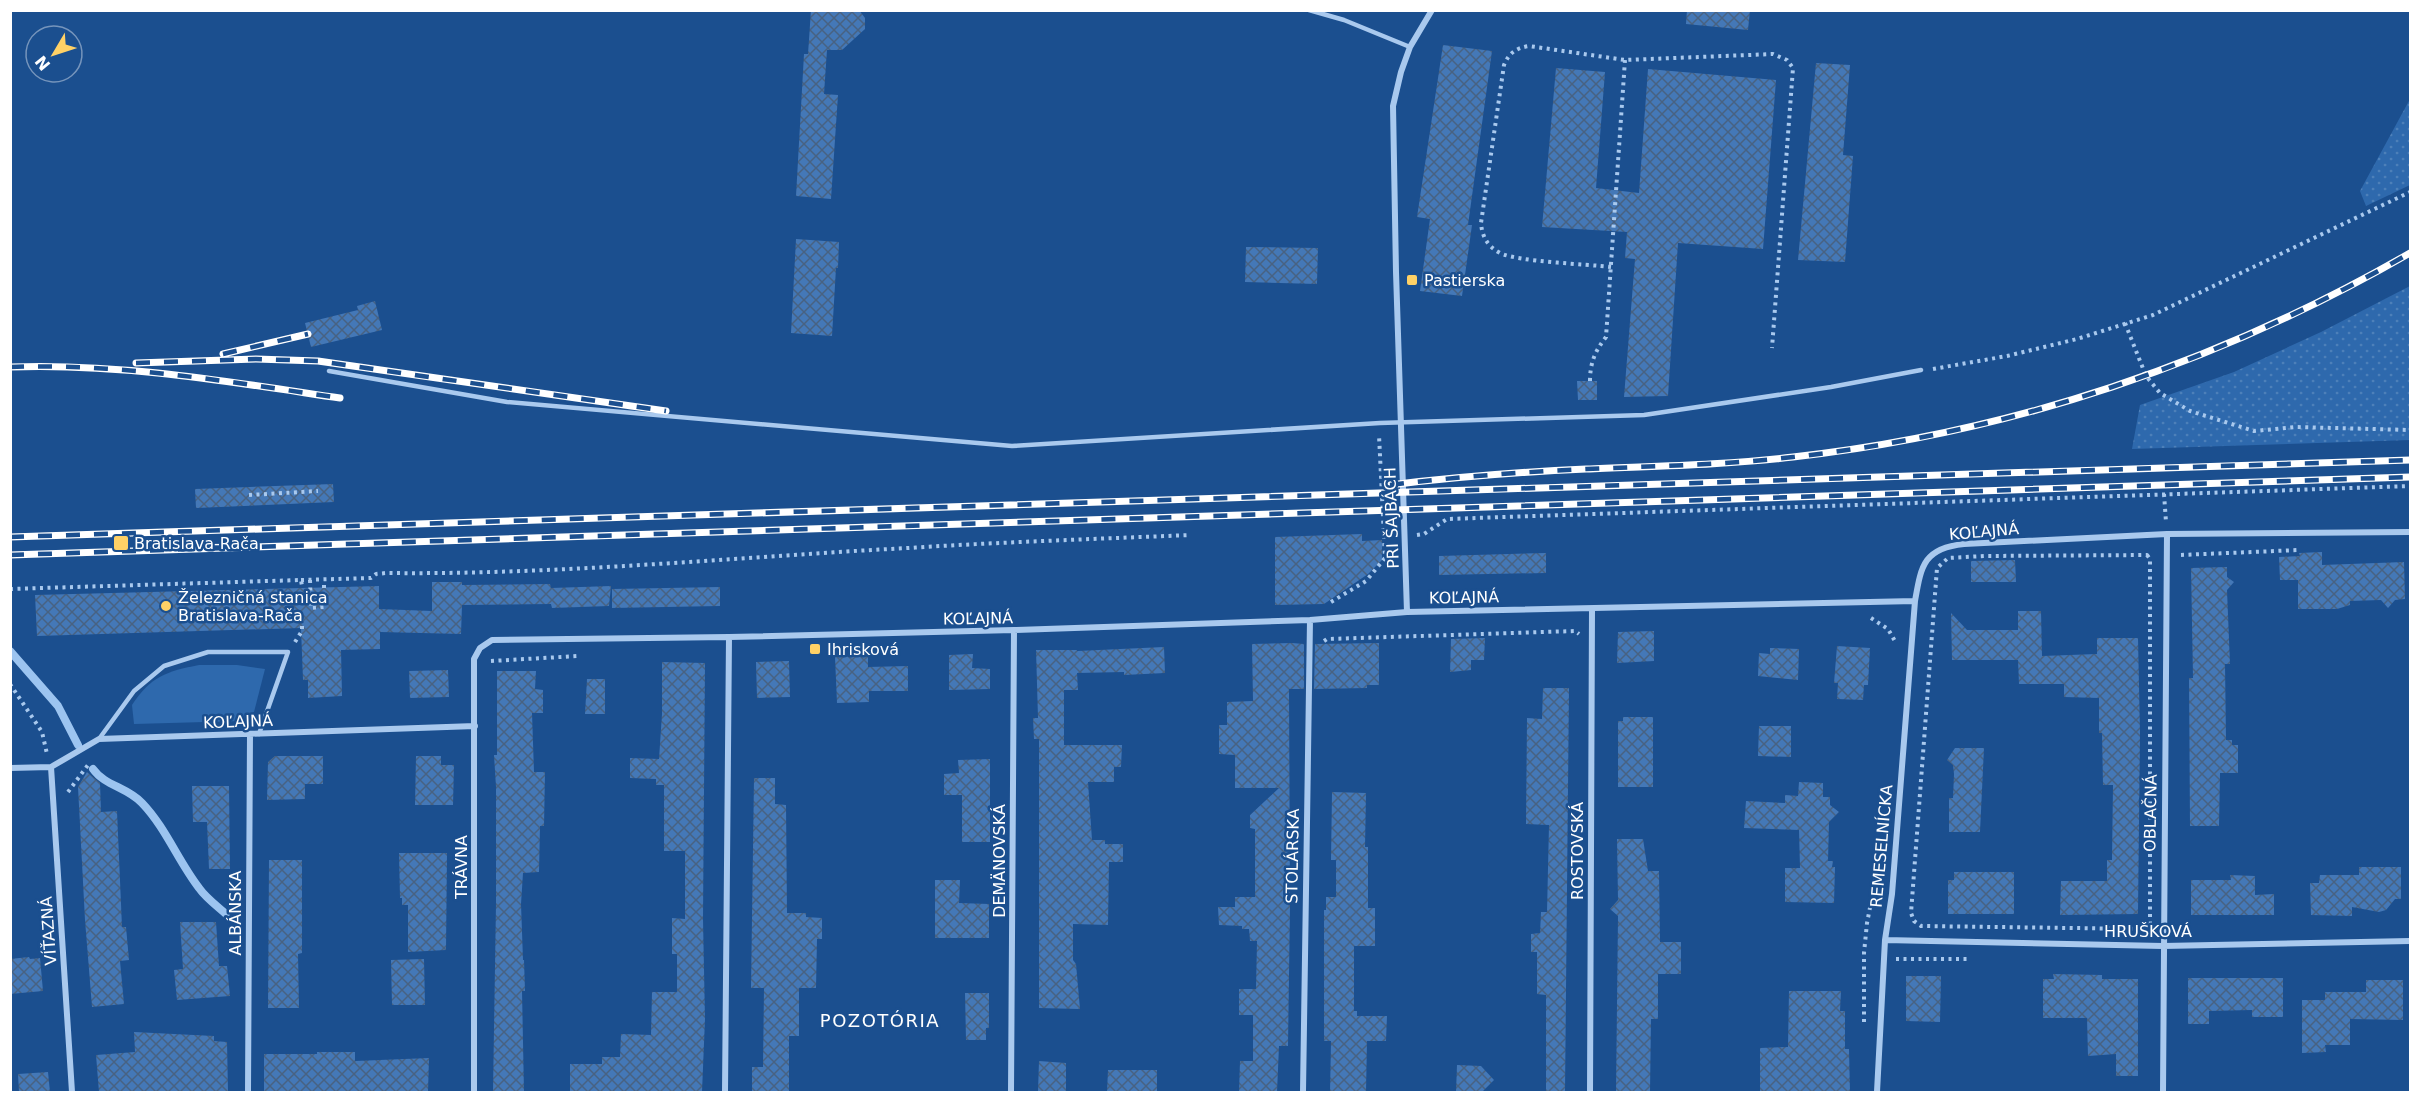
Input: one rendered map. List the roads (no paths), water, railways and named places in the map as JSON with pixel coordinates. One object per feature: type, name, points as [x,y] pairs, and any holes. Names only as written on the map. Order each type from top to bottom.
[{"type":"street","points":[[1402,423],[1395,261],[1393,106],[1410,46],[1432,10]]},
{"type":"street","name":"PRI ŠAJBÁCH","points":[[1402,423],[1407,612]]},
{"type":"street","name":"KOĽAJNÁ","points":[[483,645],[494,639],[729,637],[1014,630],[1310,620],[1407,612],[1915,601],[1923,565],[1934,554],[1951,546],[2167,534],[2410,532]]},
{"type":"street","name":"OBLAČNÁ","points":[[2163,1092],[2167,534]]},
{"type":"street","name":"REMESELNÍCKA","points":[[1877,1092],[1885,940],[1892,894],[1915,601]]},
{"type":"street","name":"ROSTOVSKÁ","points":[[1590,1092],[1592,609]]},
{"type":"street","name":"STOLÁRSKA","points":[[1303,1092],[1310,620]]},
{"type":"street","name":"DEMÄNOVSKÁ","points":[[1011,1092],[1014,630]]},
{"type":"street","points":[[725,1092],[729,637]]},
{"type":"street","name":"TRÁVNA","points":[[474,1092],[474,659],[483,645]]},
{"type":"street","name":"KOĽAJNÁ","points":[[10,768],[51,767],[99,739],[475,726]]},
{"type":"street","name":"ALBÁNSKA","points":[[248,1092],[250,734]]},
{"type":"street","name":"VÍŤAZNÁ","points":[[51,767],[72,1092]]},
{"type":"street","name":"HRUŠKOVÁ","points":[[1885,940],[2163,946],[2410,941]]},
{"type":"lane","points":[[1309,10],[1344,20],[1410,46]]},
{"type":"lane","points":[[329,371],[507,402],[1012,446],[1380,423],[1644,415],[1831,387],[1921,370]]},
{"type":"lane","points":[[99,739],[134,691],[164,666],[208,652],[288,652],[259,734]]},
{"type":"waterway","points":[[10,651],[58,706],[78,745]]},
{"type":"waterway","points":[[93,769],[98,775],[130,793],[142,803],[158,823],[199,888],[226,914]]},
{"type":"railway","points":[[1390,485],[1513,473],[1767,460],[1874,446],[1955,430],[2034,411],[2112,387],[2189,359],[2265,327],[2338,292],[2410,253]]},
{"type":"railway","points":[[223,354],[308,334]]},
{"type":"railway","points":[[136,363],[256,359],[318,361],[666,411]]},
{"type":"railway","points":[[10,367],[134,371],[217,380],[340,398]]},
{"type":"railway","points":[[10,537],[2410,460]]},
{"type":"railway","points":[[10,555],[2410,477]]},
{"type":"place","name":"Pastierska","points":[[1412,280]]},
{"type":"place","name":"Bratislava-Rača","points":[[121,543]]},
{"type":"place","name":"Železničná stanica Bratislava-Rača","points":[[166,606]]},
{"type":"place","name":"Ihrisková","points":[[815,649]]},
{"type":"district","name":"POZOTÓRIA","points":[[880,1021]]}]
